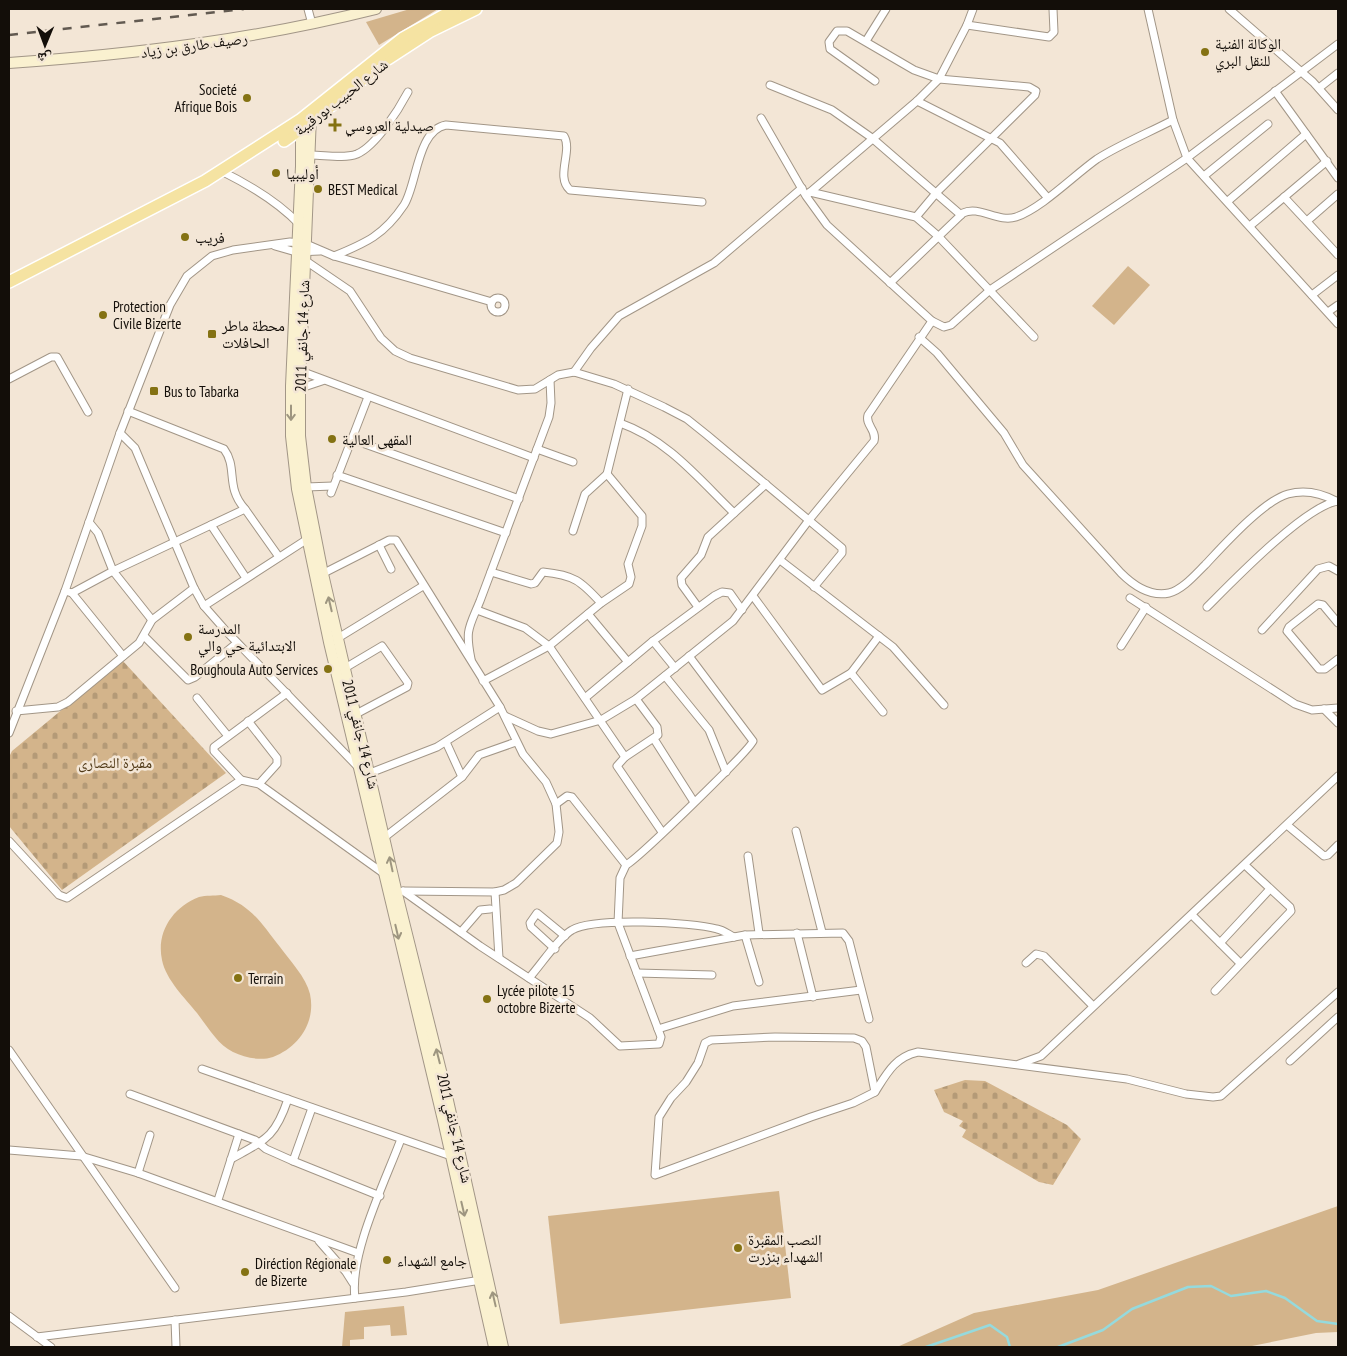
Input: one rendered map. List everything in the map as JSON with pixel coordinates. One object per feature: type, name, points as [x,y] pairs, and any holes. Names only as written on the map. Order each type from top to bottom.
[{"type":"main road","name":"رصيف طارق بن زياد","points":[[9,63],[108,56],[183,47],[312,24],[376,9]]},
{"type":"main road","name":"شارع الحبيب بورقيبة","points":[[306,120],[403,38],[454,9]]},
{"type":"main road","name":"شارع الحبيب بورقيبة","points":[[9,282],[205,181],[258,157],[408,45],[447,22],[476,9]]},
{"type":"main road","name":"شارع 14 جانفي 2011","points":[[302,251],[307,232],[311,154],[306,120]]},
{"type":"main road","name":"شارع 14 جانفي 2011","points":[[306,120],[298,223],[302,251],[292,442],[306,540],[338,638],[370,773],[381,840],[383,873],[396,891],[451,1156],[503,1347]]},
{"type":"main road","name":"شارع 14 جانفي 2011","points":[[295,387],[300,442],[319,575],[360,770],[396,891],[445,1087],[484,1280],[494,1347]]},
{"type":"street","points":[[308,9],[312,24]]},
{"type":"street","points":[[866,42],[886,9]]},
{"type":"street","points":[[808,194],[917,101],[939,79],[968,25],[973,9]]},
{"type":"street","points":[[968,25],[1048,37],[1054,32],[1053,9]]},
{"type":"street","points":[[1148,9],[1172,120],[1187,158],[1251,225],[1338,324]]},
{"type":"street","points":[[1229,9],[1319,88],[1338,110]]},
{"type":"street","points":[[875,81],[832,51],[828,45],[834,34],[841,29],[914,70],[939,79],[1029,87],[1035,90],[1035,95],[936,192],[916,217]]},
{"type":"street","points":[[760,118],[802,188],[835,235],[932,321],[944,327],[951,325],[990,290],[1187,158],[1338,44]]},
{"type":"street","points":[[1319,88],[1338,73]]},
{"type":"street","points":[[770,86],[825,106],[872,138],[961,215]]},
{"type":"street","points":[[1276,91],[1338,178]]},
{"type":"street","points":[[311,154],[349,155],[359,153],[389,124],[408,92]]},
{"type":"street","points":[[917,101],[992,137],[1010,153],[1047,197]]},
{"type":"street","points":[[890,283],[961,215],[972,210],[1000,218],[1015,218],[1047,197],[1099,158],[1172,120]]},
{"type":"street","points":[[1204,176],[1268,124]]},
{"type":"street","points":[[334,256],[374,239],[394,217],[408,197],[421,154],[433,133],[446,125],[564,136],[567,144],[564,181],[570,190],[702,202]]},
{"type":"street","points":[[1228,201],[1306,134]]},
{"type":"street","points":[[1251,225],[1326,161]]},
{"type":"street","points":[[223,172],[276,204],[307,232]]},
{"type":"street","points":[[574,372],[591,348],[619,316],[714,263],[802,188]]},
{"type":"street","points":[[808,194],[916,217],[938,236],[1034,337]]},
{"type":"street","points":[[1307,221],[1338,194]]},
{"type":"street","points":[[1284,197],[1338,255]]},
{"type":"street","points":[[9,733],[16,711],[68,592],[89,522],[128,411],[170,305],[187,276],[203,262],[223,252],[275,246],[302,251],[320,251],[492,302]]},
{"type":"street","points":[[302,251],[350,291],[381,338],[402,354],[518,390],[535,389],[558,375],[574,372],[628,389],[686,419],[843,550],[814,587]]},
{"type":"street","points":[[1312,295],[1338,275]]},
{"type":"street","points":[[1328,312],[1338,305]]},
{"type":"street","points":[[504,716],[538,731],[551,734],[601,720],[636,699],[733,621],[809,520],[874,441],[875,433],[868,423],[868,415],[919,337],[932,321]]},
{"type":"street","points":[[919,337],[937,354],[1004,433],[1023,465],[1130,583],[1144,590],[1164,593],[1177,589],[1196,574],[1248,522],[1284,496],[1316,492],[1337,501]]},
{"type":"street","points":[[9,379],[51,357],[57,357],[88,412]]},
{"type":"street","points":[[296,370],[534,458]]},
{"type":"street","points":[[472,663],[467,634],[519,499],[550,410],[550,380]]},
{"type":"street","points":[[295,387],[322,381]]},
{"type":"street","points":[[573,530],[585,494],[606,474],[628,389]]},
{"type":"street","points":[[306,487],[332,489],[368,397]]},
{"type":"street","points":[[128,411],[224,449],[229,461],[234,496],[279,557]]},
{"type":"street","points":[[620,423],[644,433],[669,448],[734,513]]},
{"type":"street","points":[[120,433],[135,448],[176,541],[194,588],[204,606],[237,643],[360,770]]},
{"type":"street","points":[[350,440],[519,499]]},
{"type":"street","points":[[537,449],[573,462]]},
{"type":"street","points":[[483,680],[549,646],[631,580],[628,564],[642,521],[635,507],[606,474]]},
{"type":"street","points":[[337,475],[506,533]]},
{"type":"street","points":[[698,607],[682,585],[681,578],[701,555],[708,537],[766,484]]},
{"type":"street","points":[[1207,607],[1266,549],[1320,508],[1337,501]]},
{"type":"street","points":[[68,592],[245,509]]},
{"type":"street","points":[[89,522],[98,533],[113,571],[152,620]]},
{"type":"street","points":[[211,525],[246,578]]},
{"type":"street","points":[[319,575],[393,538],[396,540],[500,708],[516,742],[546,782],[556,804],[559,832],[557,843],[516,883],[504,890],[495,892],[396,891]]},
{"type":"street","points":[[204,606],[306,540]]},
{"type":"street","points":[[379,545],[391,569]]},
{"type":"street","points":[[780,560],[898,652],[944,705]]},
{"type":"street","points":[[1262,630],[1318,569],[1329,566],[1338,571]]},
{"type":"street","points":[[491,572],[531,584],[535,583],[543,572],[572,577],[583,583],[601,603]]},
{"type":"street","points":[[338,638],[423,586]]},
{"type":"street","points":[[16,711],[63,705],[139,643],[152,620],[194,588]]},
{"type":"street","points":[[68,592],[123,656]]},
{"type":"street","points":[[585,698],[653,641],[714,596],[727,592],[733,595],[742,610]]},
{"type":"street","points":[[753,596],[820,689],[827,689],[851,672],[879,636]]},
{"type":"street","points":[[1130,598],[1290,701],[1307,709],[1338,708]]},
{"type":"street","points":[[1338,623],[1322,605],[1318,604],[1286,631],[1319,669],[1325,669],[1338,658]]},
{"type":"street","points":[[1121,646],[1146,607]]},
{"type":"street","points":[[477,610],[525,628],[549,646],[625,756]]},
{"type":"street","points":[[588,614],[628,662]]},
{"type":"street","points":[[144,636],[188,680],[195,677],[237,643]]},
{"type":"street","points":[[653,641],[674,668]]},
{"type":"street","points":[[345,668],[382,646],[408,683],[407,687],[356,714]]},
{"type":"street","points":[[396,891],[590,1018],[620,1046],[659,1044],[661,1037],[618,923],[620,878],[626,865],[726,772],[750,747],[752,738],[689,656]]},
{"type":"street","points":[[851,672],[883,712]]},
{"type":"street","points":[[665,676],[712,734],[726,772]]},
{"type":"street","points":[[286,692],[228,736],[214,750],[241,780],[259,784],[383,873]]},
{"type":"street","points":[[197,698],[228,736]]},
{"type":"street","points":[[636,699],[659,731],[654,739],[618,762],[618,768],[662,832]]},
{"type":"street","points":[[370,773],[419,756],[446,742],[500,708]]},
{"type":"street","points":[[1324,709],[1338,723]]},
{"type":"street","points":[[248,722],[277,758],[277,764],[259,784]]},
{"type":"street","points":[[654,739],[694,802]]},
{"type":"street","points":[[446,742],[462,777]]},
{"type":"street","points":[[381,840],[462,777],[479,755],[516,742]]},
{"type":"street","points":[[1017,1065],[1041,1056],[1246,866],[1338,776]]},
{"type":"street","points":[[9,841],[60,895],[67,898],[241,780]]},
{"type":"street","points":[[556,804],[567,796],[572,797],[626,865]]},
{"type":"street","points":[[1287,825],[1324,856],[1328,855],[1338,845]]},
{"type":"street","points":[[796,832],[822,932]]},
{"type":"street","points":[[748,856],[759,933]]},
{"type":"street","points":[[1215,990],[1290,912],[1290,907],[1246,866]]},
{"type":"street","points":[[1220,944],[1270,889]]},
{"type":"street","points":[[495,892],[499,958]]},
{"type":"street","points":[[461,932],[480,910],[490,909]]},
{"type":"street","points":[[554,949],[531,927],[530,923],[537,913],[565,936]]},
{"type":"street","points":[[1192,915],[1240,963]]},
{"type":"street","points":[[529,978],[565,936],[573,929],[580,927],[618,923],[706,927],[735,937]]},
{"type":"street","points":[[630,956],[759,933],[836,932],[847,936],[869,1019]]},
{"type":"street","points":[[798,933],[813,997]]},
{"type":"street","points":[[745,935],[759,982]]},
{"type":"street","points":[[1026,963],[1036,954],[1041,954],[1093,1006]]},
{"type":"street","points":[[637,973],[712,975]]},
{"type":"street","points":[[658,1029],[733,1006],[861,990]]},
{"type":"street","points":[[875,1092],[866,1047],[859,1039],[775,1037],[708,1041],[703,1045],[700,1059],[686,1082],[659,1117],[655,1175],[811,1116],[853,1104],[875,1092],[894,1063],[906,1055],[918,1052],[1127,1079],[1186,1094],[1221,1096],[1338,992]]},
{"type":"street","points":[[1290,1061],[1338,1017]]},
{"type":"street","points":[[9,1050],[81,1156],[175,1288]]},
{"type":"street","points":[[202,1069],[451,1156]]},
{"type":"street","points":[[130,1094],[260,1142],[266,1149],[380,1196]]},
{"type":"street","points":[[231,1159],[276,1130],[288,1099]]},
{"type":"street","points":[[293,1161],[312,1108]]},
{"type":"street","points":[[218,1200],[239,1134]]},
{"type":"street","points":[[138,1172],[150,1135]]},
{"type":"street","points":[[355,1298],[353,1283],[358,1253],[401,1139]]},
{"type":"street","points":[[9,1150],[81,1156],[138,1172],[358,1253]]},
{"type":"street","points":[[317,1239],[331,1253],[353,1283]]},
{"type":"street","points":[[37,1337],[355,1298],[484,1280]]},
{"type":"street","points":[[9,1316],[51,1347]]},
{"type":"street","points":[[174,1320],[176,1347]]},
{"type":"green space","points":[[410,9],[438,9],[379,45],[366,22]]},
{"type":"green space","points":[[1128,266],[1150,285],[1114,325],[1092,306]]},
{"type":"green space","name":"مقبرة النصارى","points":[[122,660],[226,773],[62,890],[9,826],[9,757],[12,751]]},
{"type":"green space","points":[[221,895],[232,899],[255,916],[297,969],[305,981],[310,994],[310,1014],[304,1032],[291,1047],[273,1057],[258,1059],[243,1056],[222,1045],[176,988],[164,967],[161,950],[162,940],[164,930],[174,914],[181,907],[199,897]]},
{"type":"green space","points":[[965,1080],[985,1081],[1067,1125],[1081,1139],[1053,1185],[1039,1182],[962,1137],[966,1130],[959,1126],[963,1121],[944,1112],[934,1090]]},
{"type":"green space","points":[[779,1191],[791,1298],[560,1324],[548,1216]]},
{"type":"green space","points":[[1338,1206],[1338,1332],[1316,1333],[1247,1347],[897,1347],[974,1313],[1098,1290]]},
{"type":"green space","points":[[404,1306],[407,1335],[391,1336],[390,1325],[364,1327],[364,1339],[350,1340],[350,1347],[342,1347],[345,1312]]},
{"type":"waterway","points":[[1058,1347],[1103,1330],[1132,1309],[1188,1287],[1211,1286],[1231,1296],[1266,1291],[1285,1298],[1317,1321],[1338,1324]]},
{"type":"waterway","points":[[926,1347],[990,1325],[1007,1337],[1010,1347]]},
{"type":"railway","points":[[9,35],[244,9]]},
{"type":"place","name":"الوكالة الفنية للنقل البري","points":[[1205,52]]},
{"type":"place","name":"Societé Afrique Bois","points":[[247,98]]},
{"type":"place","name":"صيدلية العروسي","points":[[335,125]]},
{"type":"place","name":"أوليبيا","points":[[276,173]]},
{"type":"place","name":"BEST Medical","points":[[318,189]]},
{"type":"place","name":"فريب","points":[[185,237]]},
{"type":"place","name":"Protection Civile Bizerte","points":[[103,315]]},
{"type":"place","name":"محطة ماطر الحافلات","points":[[212,334]]},
{"type":"place","name":"Bus to Tabarka","points":[[154,391]]},
{"type":"place","name":"المقهى العالية","points":[[332,439]]},
{"type":"place","name":"المدرسة الابتدائية حي والي","points":[[188,637]]},
{"type":"place","name":"Boughoula Auto Services","points":[[328,669]]},
{"type":"place","name":"Terrain","points":[[238,978]]},
{"type":"place","name":"Lycée pilote 15 octobre Bizerte","points":[[487,999]]},
{"type":"place","name":"النصب المقبرة الشهداء بنزرت","points":[[738,1248]]},
{"type":"place","name":"جامع الشهداء","points":[[387,1260]]},
{"type":"place","name":"Diréction Régionale de Bizerte","points":[[245,1272]]}]
